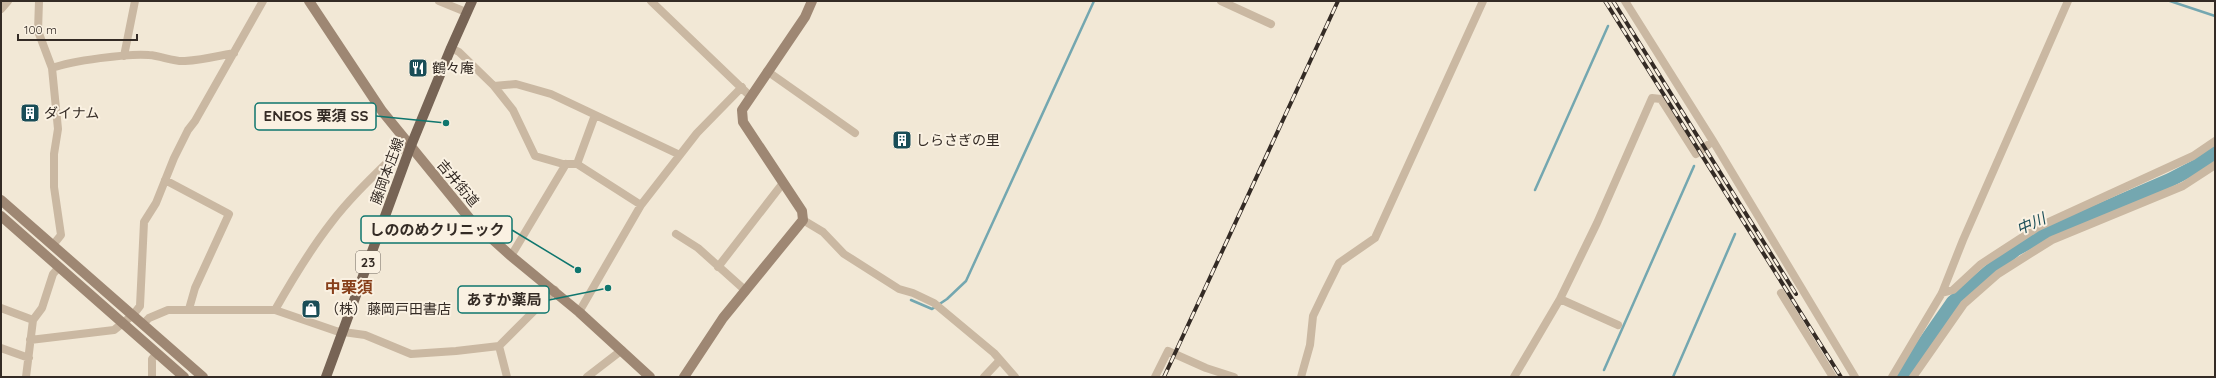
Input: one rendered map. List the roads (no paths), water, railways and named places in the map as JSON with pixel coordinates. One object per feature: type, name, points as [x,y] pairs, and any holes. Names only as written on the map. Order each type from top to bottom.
[{"type":"main road","name":"藤岡本庄線","points":[[326,377],[408,146],[466,12],[472,2]]},
{"type":"street","points":[[1,9],[8,1]]},
{"type":"street","points":[[39,1],[38,31],[52,68],[58,129],[54,154],[54,187],[61,235],[53,245]]},
{"type":"street","points":[[124,56],[135,1]]},
{"type":"street","points":[[30,340],[114,330],[122,322],[133,315],[140,306],[144,222],[156,203],[188,130],[195,121],[263,1]]},
{"type":"street","name":"吉井街道","points":[[309,1],[351,66],[408,146],[470,219],[510,256],[555,290],[650,377]]},
{"type":"street","points":[[439,1],[466,12]]},
{"type":"street","points":[[651,1],[750,96]]},
{"type":"street","points":[[684,377],[723,318],[803,220],[802,211],[743,122],[742,110],[805,16],[812,1]]},
{"type":"street","points":[[1221,1],[1271,24]]},
{"type":"street","points":[[1301,377],[1310,345],[1313,316],[1325,291],[1339,263],[1375,238],[1483,1]]},
{"type":"street","points":[[1625,1],[1856,377]]},
{"type":"street","points":[[1892,377],[1942,293],[1962,240],[2068,1]]},
{"type":"street","points":[[451,48],[460,52],[494,86],[513,110],[535,156],[566,164],[578,164],[641,205]]},
{"type":"street","points":[[52,68],[63,64],[124,56],[150,55],[175,61],[185,61],[234,53]]},
{"type":"street","points":[[767,71],[855,133]]},
{"type":"street","points":[[494,86],[516,84],[551,94],[680,155]]},
{"type":"street","points":[[579,312],[641,205],[697,133],[742,87]]},
{"type":"street","points":[[1514,377],[1560,299],[1597,223],[1652,98],[1661,99],[1696,154],[1713,142]]},
{"type":"street","points":[[578,164],[596,115]]},
{"type":"street","points":[[1942,293],[1952,290],[1981,264],[2038,227],[2194,156],[2215,141]]},
{"type":"street","points":[[276,310],[293,279],[332,223],[373,176],[408,146]]},
{"type":"street","points":[[510,256],[566,164]]},
{"type":"street","points":[[1913,377],[1964,304],[1998,274],[2052,240],[2183,186],[2215,165]]},
{"type":"street","points":[[165,180],[230,214],[195,288],[189,309]]},
{"type":"street","points":[[718,267],[783,183]]},
{"type":"street","points":[[1,200],[203,377]]},
{"type":"street","points":[[1,216],[184,377]]},
{"type":"street","points":[[803,220],[823,232],[844,254],[900,289],[913,293],[934,303],[1000,360],[1015,377]]},
{"type":"street","points":[[676,234],[698,248],[746,291]]},
{"type":"street","points":[[26,377],[33,320],[42,308],[53,274],[59,267]]},
{"type":"street","points":[[143,324],[149,318],[168,310],[276,310],[342,333],[365,335],[411,354],[499,346],[555,290]]},
{"type":"street","points":[[1781,293],[1833,377]]},
{"type":"street","points":[[1560,299],[1618,326]]},
{"type":"street","points":[[1,308],[33,320]]},
{"type":"street","points":[[499,346],[507,377]]},
{"type":"street","points":[[1,348],[29,358]]},
{"type":"street","points":[[587,377],[622,350]]},
{"type":"street","points":[[1155,377],[1168,351],[1206,368],[1234,377]]},
{"type":"street","points":[[152,377],[152,359],[157,353]]},
{"type":"street","points":[[984,377],[1000,360]]},
{"type":"waterway","points":[[911,300],[932,309],[947,299],[966,281],[1094,1]]},
{"type":"waterway","points":[[2170,1],[2215,16]]},
{"type":"waterway","points":[[1535,190],[1608,26]]},
{"type":"waterway","name":"中川","points":[[1901,377],[1953,302],[2016,249],[2043,235],[2170,180],[2195,167],[2215,153]]},
{"type":"waterway","points":[[1604,370],[1694,166]]},
{"type":"waterway","points":[[1673,377],[1735,234]]},
{"type":"railway","points":[[1164,377],[1338,1]]},
{"type":"railway","points":[[1605,1],[1841,377]]},
{"type":"railway","points":[[1613,1],[1796,294]]},
{"type":"place","name":"鶴々庵","points":[[418,68]]},
{"type":"place","name":"ダイナム","points":[[30,113]]},
{"type":"place","name":"ENEOS 栗須 SS","points":[[446,123]]},
{"type":"place","name":"しらさぎの里","points":[[902,140]]},
{"type":"place","name":"しののめクリニック","points":[[578,270]]},
{"type":"place","name":"あすか薬局","points":[[608,288]]},
{"type":"place","name":"（株）藤岡戸田書店","points":[[311,309]]},
{"type":"district","name":"中栗須","points":[[349,287]]}]
